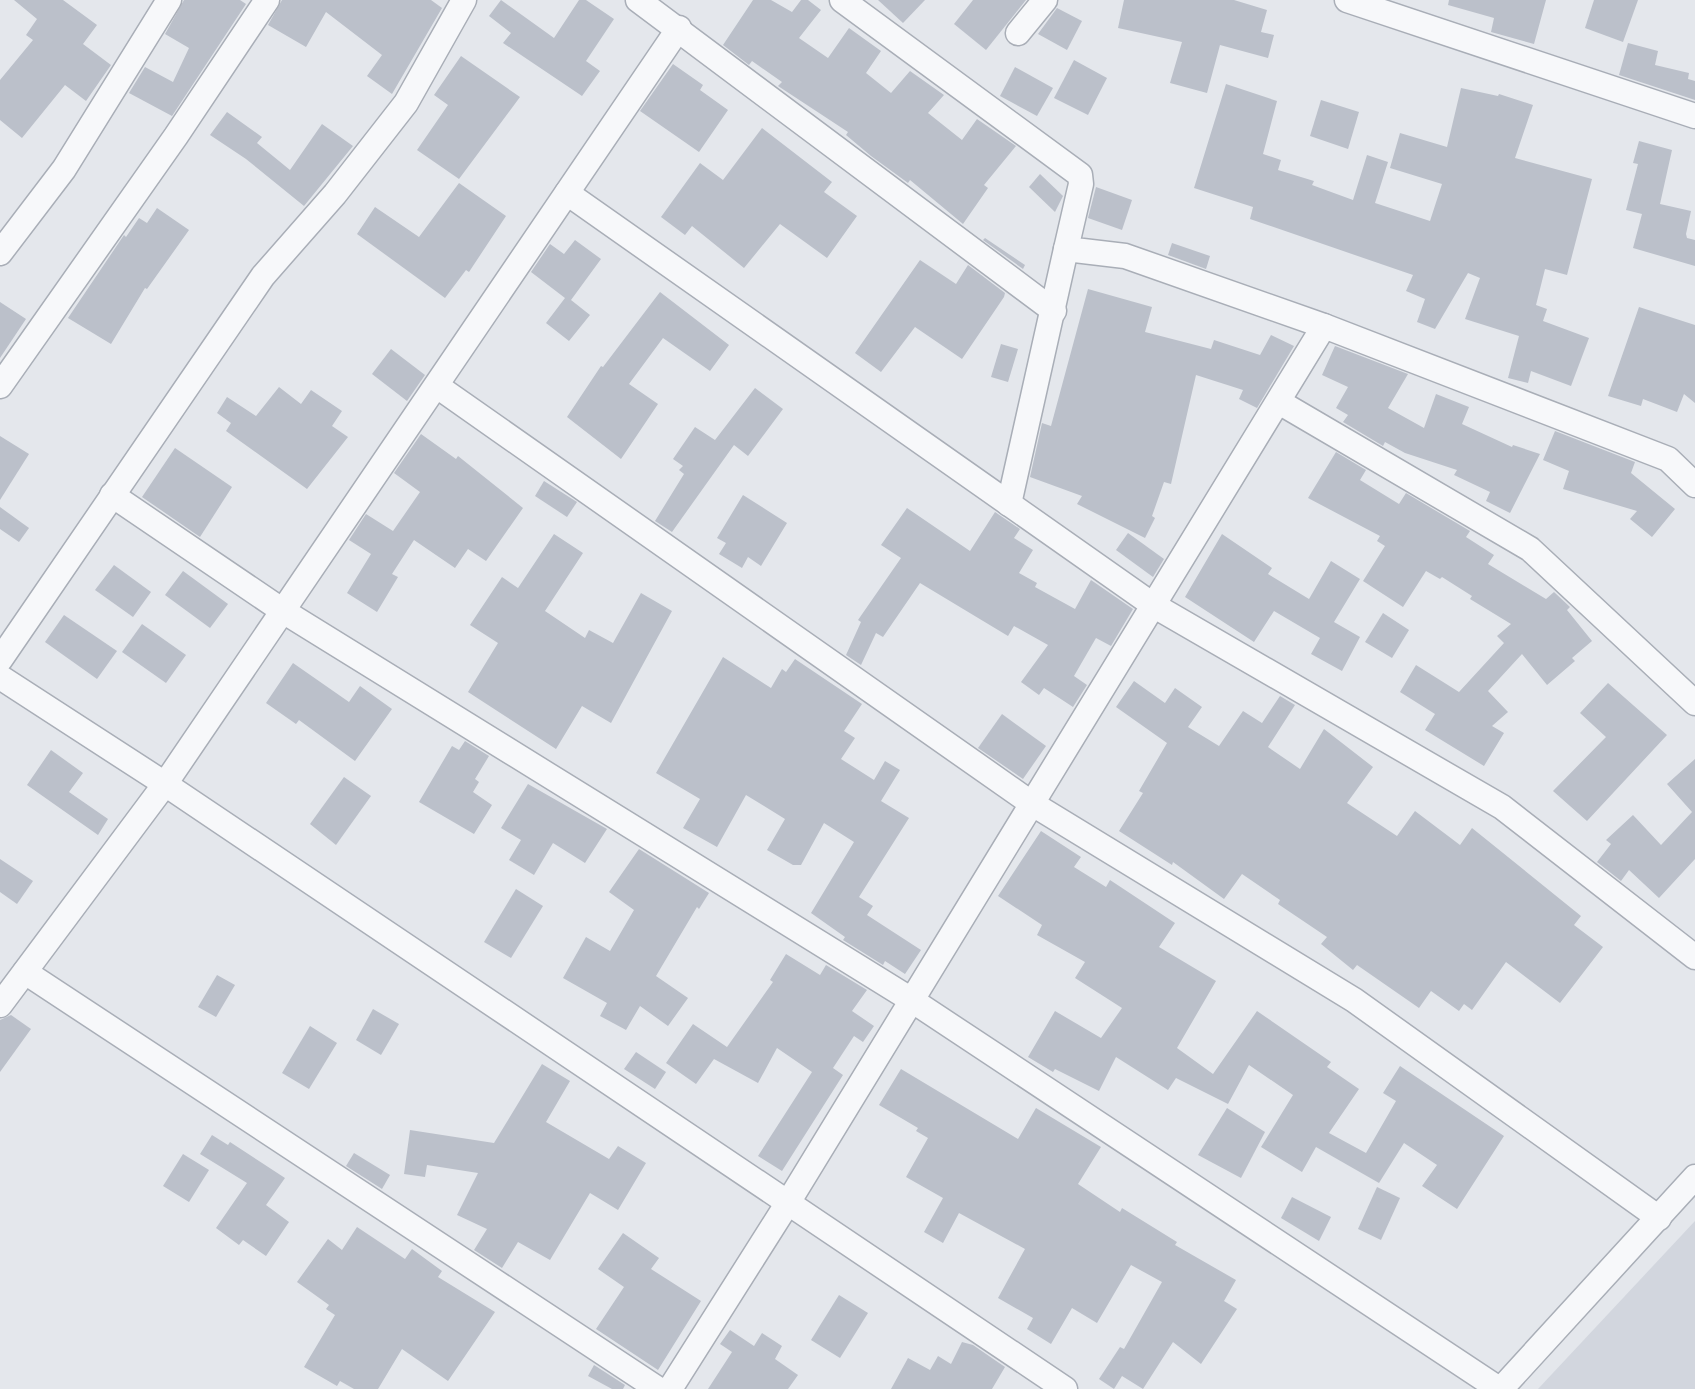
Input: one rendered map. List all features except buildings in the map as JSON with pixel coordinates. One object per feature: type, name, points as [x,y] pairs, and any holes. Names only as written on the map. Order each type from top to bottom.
[{"type":"street","points":[[0,253],[64,169],[169,0]]},
{"type":"street","points":[[0,386],[176,136],[267,0]]},
{"type":"street","points":[[0,660],[263,276],[335,194],[406,103],[464,0]]},
{"type":"street","points":[[638,0],[679,28],[1054,311]]},
{"type":"street","points":[[842,0],[1080,175],[1081,184],[1054,311],[1009,504]]},
{"type":"street","points":[[1018,33],[1045,0]]},
{"type":"street","points":[[1347,0],[1695,116]]},
{"type":"street","points":[[0,1005],[165,784],[679,28]]},
{"type":"street","points":[[567,193],[1153,605],[1502,807],[1695,957]]},
{"type":"street","points":[[1066,249],[1125,256],[1324,326],[1668,459],[1695,485]]},
{"type":"street","points":[[670,1389],[789,1201],[910,999],[1324,326]]},
{"type":"street","points":[[438,386],[1031,803],[1354,1000],[1659,1218]]},
{"type":"street","points":[[1279,402],[1530,549],[1695,703]]},
{"type":"street","points":[[112,495],[283,611],[910,999],[1500,1389],[1695,1177]]},
{"type":"street","points":[[0,677],[165,784],[789,1201],[1065,1389]]},
{"type":"street","points":[[25,972],[658,1389]]},
{"type":"shaded area","points":[[1695,1221],[1695,1389],[1538,1389]]}]
